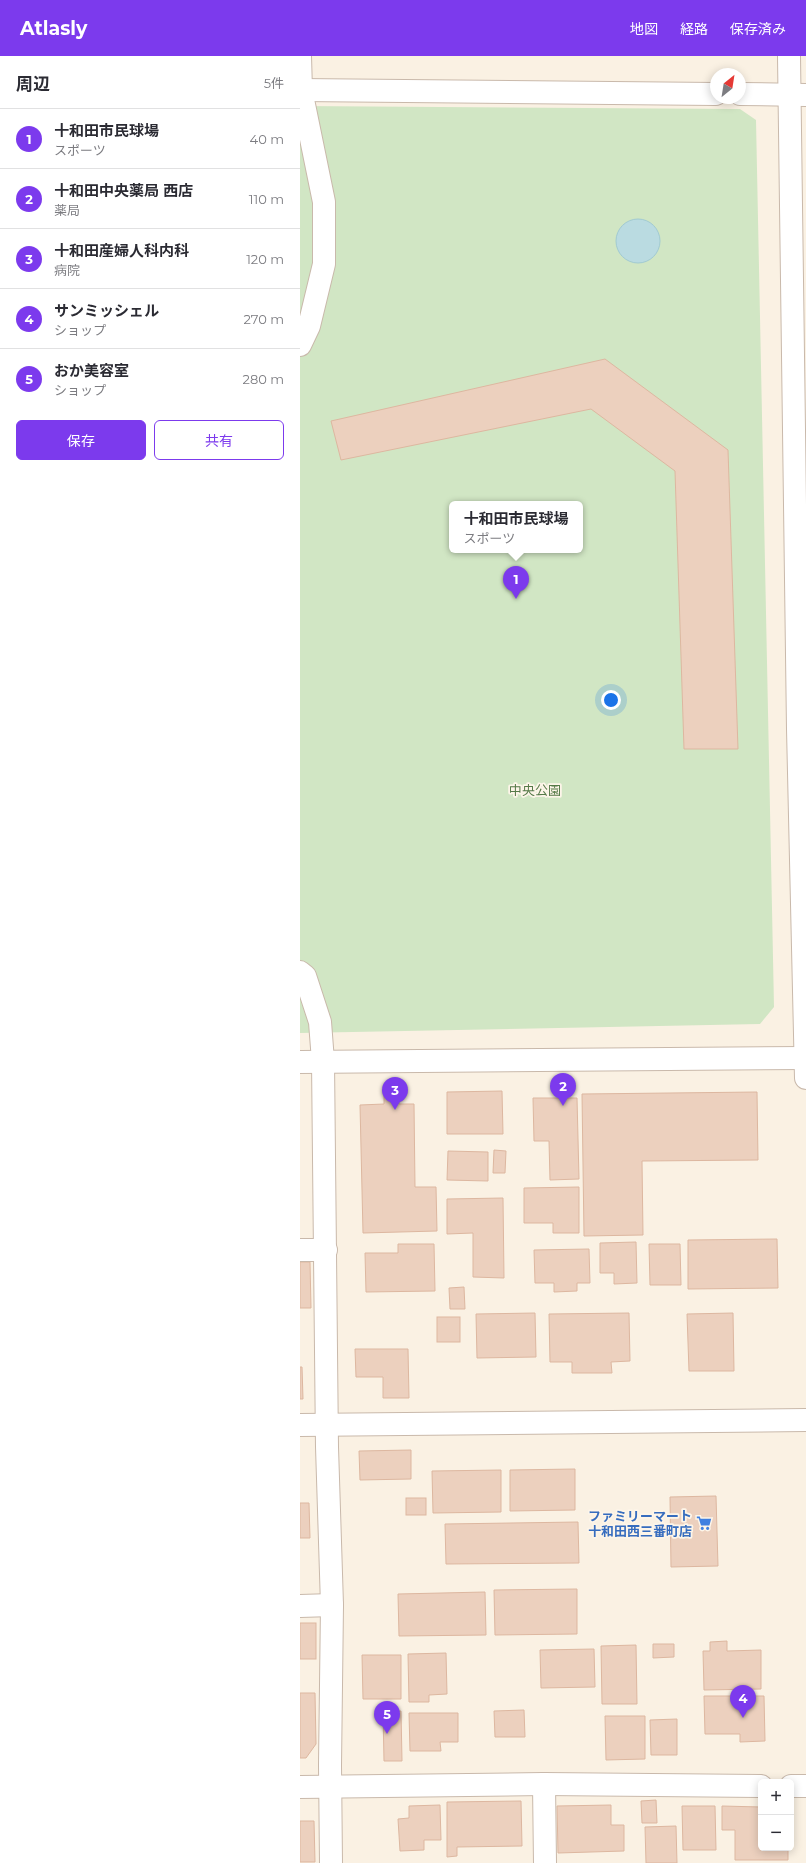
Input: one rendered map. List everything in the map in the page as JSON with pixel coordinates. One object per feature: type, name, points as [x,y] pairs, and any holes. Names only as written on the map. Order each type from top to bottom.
[{"type":"street","points":[[300,56],[300,90],[324,202],[324,264],[309,326],[300,345]]},
{"type":"street","points":[[789,56],[798,95],[798,729],[806,1078]]},
{"type":"street","points":[[300,90],[710,94]]},
{"type":"street","points":[[746,94],[798,95]]},
{"type":"street","points":[[300,972],[305,976],[320,1022],[323,1061],[327,1424],[332,1605],[330,1787],[331,1863]]},
{"type":"street","points":[[300,1062],[806,1058]]},
{"type":"street","points":[[300,1250],[326,1250]]},
{"type":"street","points":[[300,1425],[806,1420]]},
{"type":"street","points":[[300,1606],[332,1605]]},
{"type":"street","points":[[544,1784],[545,1863]]},
{"type":"street","points":[[300,1788],[544,1784],[758,1786]]},
{"type":"street","points":[[794,1786],[806,1786]]},
{"type":"green space","name":"中央公園","points":[[300,106],[740,109],[756,120],[774,1007],[760,1024],[300,1033]]},
{"type":"water","points":[[634,219],[642,219],[647,220],[654,225],[659,232],[659,250],[654,257],[647,262],[634,263],[626,260],[619,253],[616,245],[616,237],[619,229],[626,222]]},
{"type":"building","points":[[605,359],[728,450],[738,749],[684,749],[675,471],[591,409],[341,460],[331,421]]},
{"type":"building","points":[[502,1091],[503,1134],[447,1134],[447,1092]]},
{"type":"building","points":[[384,1092],[398,1092],[399,1104],[414,1104],[415,1187],[436,1187],[437,1231],[363,1233],[360,1105],[384,1104]]},
{"type":"building","points":[[757,1092],[758,1160],[642,1161],[643,1235],[584,1236],[582,1094]]},
{"type":"building","points":[[533,1098],[577,1098],[579,1179],[550,1180],[549,1141],[534,1141]]},
{"type":"building","points":[[494,1150],[506,1151],[505,1173],[493,1173]]},
{"type":"building","points":[[448,1151],[488,1152],[488,1181],[447,1180]]},
{"type":"building","points":[[579,1187],[579,1233],[553,1233],[553,1223],[524,1223],[524,1188]]},
{"type":"building","points":[[503,1198],[504,1278],[473,1277],[473,1233],[447,1234],[447,1199]]},
{"type":"building","points":[[777,1239],[778,1288],[688,1289],[688,1240]]},
{"type":"building","points":[[636,1242],[637,1283],[614,1284],[614,1273],[600,1273],[600,1243]]},
{"type":"building","points":[[398,1244],[434,1244],[435,1291],[366,1292],[365,1253],[398,1253]]},
{"type":"building","points":[[649,1244],[680,1244],[681,1285],[650,1285]]},
{"type":"building","points":[[589,1249],[590,1283],[577,1283],[577,1291],[554,1292],[554,1283],[535,1283],[534,1250]]},
{"type":"building","points":[[300,1262],[310,1262],[311,1308],[300,1308]]},
{"type":"building","points":[[464,1287],[465,1309],[450,1309],[449,1288]]},
{"type":"building","points":[[535,1313],[536,1357],[477,1358],[476,1314]]},
{"type":"building","points":[[629,1313],[630,1361],[611,1362],[612,1373],[572,1373],[572,1362],[550,1362],[549,1314]]},
{"type":"building","points":[[733,1313],[734,1371],[689,1371],[687,1314]]},
{"type":"building","points":[[437,1317],[460,1317],[460,1342],[437,1342]]},
{"type":"building","points":[[355,1349],[408,1349],[409,1398],[383,1398],[383,1377],[356,1377]]},
{"type":"building","points":[[300,1367],[302,1367],[303,1399],[300,1399]]},
{"type":"building","points":[[411,1450],[411,1479],[360,1480],[359,1451]]},
{"type":"building","points":[[575,1469],[575,1510],[510,1511],[510,1470]]},
{"type":"building","points":[[501,1470],[501,1512],[433,1513],[432,1471]]},
{"type":"building","points":[[716,1496],[718,1566],[671,1567],[670,1497]]},
{"type":"building","points":[[406,1498],[426,1498],[426,1515],[406,1515]]},
{"type":"building","points":[[300,1503],[309,1503],[310,1538],[300,1538]]},
{"type":"building","points":[[578,1522],[579,1563],[446,1564],[445,1524]]},
{"type":"building","points":[[577,1589],[577,1634],[495,1635],[494,1590]]},
{"type":"building","points":[[485,1592],[486,1635],[399,1636],[398,1594]]},
{"type":"building","points":[[300,1623],[316,1623],[316,1659],[300,1659]]},
{"type":"building","points":[[727,1641],[727,1651],[761,1650],[761,1689],[704,1690],[703,1651],[710,1651],[710,1642]]},
{"type":"building","points":[[653,1644],[674,1644],[674,1657],[653,1658]]},
{"type":"building","points":[[636,1645],[637,1704],[602,1704],[601,1646]]},
{"type":"building","points":[[594,1649],[595,1687],[541,1688],[540,1650]]},
{"type":"building","points":[[446,1653],[447,1694],[429,1695],[429,1702],[409,1702],[408,1654]]},
{"type":"building","points":[[362,1655],[401,1655],[401,1699],[363,1699]]},
{"type":"building","points":[[300,1693],[315,1693],[316,1744],[306,1758],[300,1758]]},
{"type":"building","points":[[704,1696],[764,1696],[765,1741],[740,1742],[740,1734],[705,1734]]},
{"type":"building","points":[[524,1710],[525,1737],[495,1737],[494,1711]]},
{"type":"building","points":[[383,1711],[401,1711],[402,1761],[384,1761]]},
{"type":"building","points":[[409,1713],[458,1713],[458,1742],[440,1742],[441,1751],[410,1751]]},
{"type":"building","points":[[605,1716],[645,1716],[645,1759],[606,1760]]},
{"type":"building","points":[[677,1719],[677,1755],[651,1755],[650,1720]]},
{"type":"building","points":[[656,1800],[657,1823],[642,1823],[641,1801]]},
{"type":"building","points":[[521,1801],[522,1846],[457,1847],[457,1856],[447,1857],[447,1802]]},
{"type":"building","points":[[440,1805],[441,1840],[424,1840],[424,1850],[400,1851],[398,1819],[409,1818],[409,1806]]},
{"type":"building","points":[[611,1805],[611,1825],[624,1825],[624,1851],[558,1853],[557,1806]]},
{"type":"building","points":[[682,1806],[715,1806],[716,1850],[683,1850]]},
{"type":"building","points":[[722,1806],[758,1807],[758,1851],[788,1851],[788,1860],[735,1860],[735,1830],[722,1830]]},
{"type":"building","points":[[300,1821],[314,1821],[315,1862],[300,1862]]},
{"type":"building","points":[[676,1826],[677,1863],[646,1863],[645,1827]]},
{"type":"place","name":"十和田市民球場","points":[[516,599]]},
{"type":"place","name":"十和田中央薬局 西店","points":[[563,1106]]},
{"type":"place","name":"十和田産婦人科内科","points":[[395,1110]]},
{"type":"place","name":"ファミリーマート 十和田西三番町店","points":[[704,1523]]},
{"type":"place","name":"サンミッシェル","points":[[743,1718]]},
{"type":"place","name":"おか美容室","points":[[387,1734]]}]
